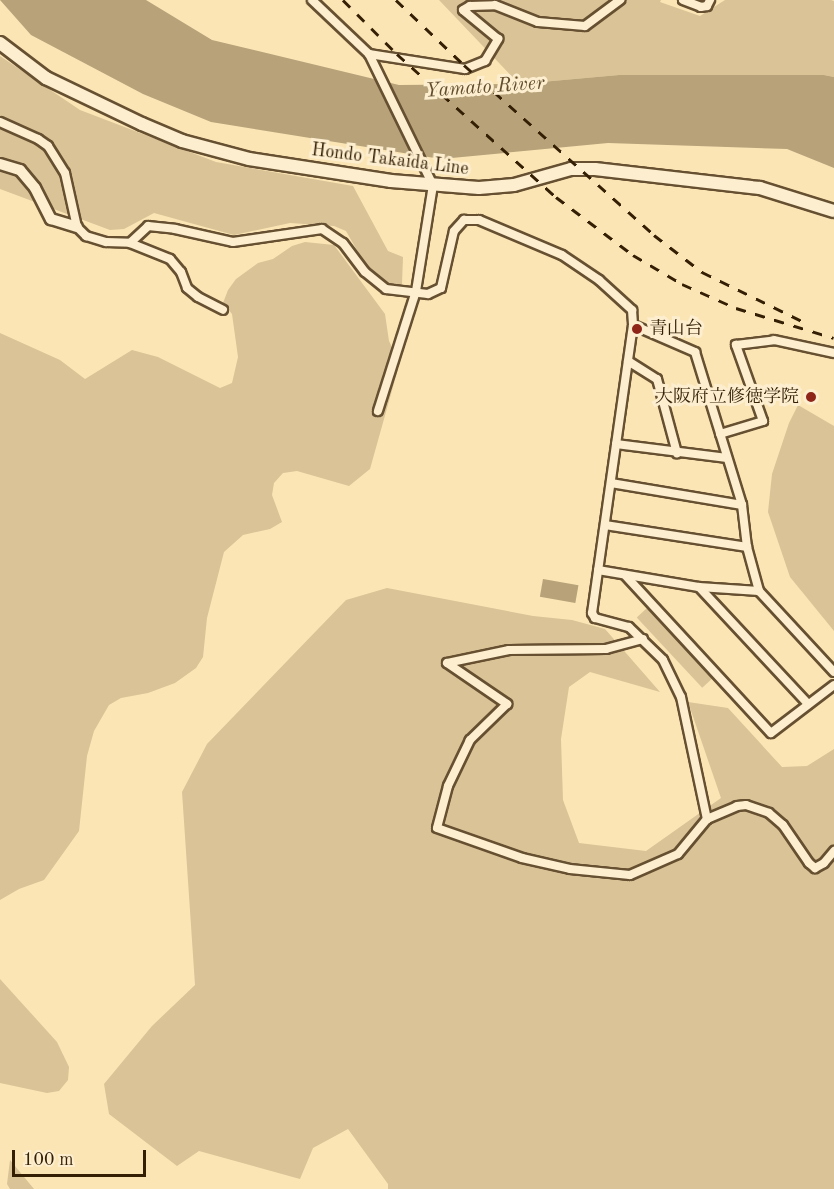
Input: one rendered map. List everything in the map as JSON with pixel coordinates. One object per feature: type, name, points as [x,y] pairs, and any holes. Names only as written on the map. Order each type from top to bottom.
[{"type":"main road","name":"Hondo Takaida Line","points":[[0,43],[46,78],[182,141],[249,159],[433,185],[479,188],[514,185],[571,169],[595,169],[760,188],[834,211]]},
{"type":"street","points":[[312,0],[371,58],[433,185],[416,291],[378,411]]},
{"type":"street","points":[[371,58],[465,69],[485,61],[498,39],[463,10],[470,6],[495,5],[538,22],[585,26],[620,0]]},
{"type":"street","points":[[683,0],[701,7],[707,6],[710,0]]},
{"type":"street","points":[[0,122],[38,139],[48,147],[65,173],[77,227]]},
{"type":"street","points":[[0,164],[20,170],[35,188],[51,219],[77,227],[86,236],[106,242],[129,243],[170,260],[181,272],[187,288],[198,297],[223,310]]},
{"type":"street","points":[[129,243],[147,226],[175,229],[233,242],[322,229],[343,243],[365,272],[386,289],[428,294],[441,288],[454,231],[464,220],[479,220],[562,255],[599,280],[632,310],[633,325],[592,613],[594,618],[629,627],[663,660],[681,697],[707,819]]},
{"type":"street","points":[[633,325],[695,351],[742,505],[747,547],[759,591],[834,672]]},
{"type":"street","points":[[720,434],[763,421],[736,345],[774,340],[834,353]]},
{"type":"street","points":[[628,361],[657,379],[677,453]]},
{"type":"street","points":[[616,444],[727,458]]},
{"type":"street","points":[[611,483],[742,505]]},
{"type":"street","points":[[605,525],[747,547]]},
{"type":"street","points":[[598,570],[699,587],[759,591]]},
{"type":"street","points":[[626,575],[771,733],[834,685]]},
{"type":"street","points":[[699,587],[808,705]]},
{"type":"street","points":[[643,639],[606,649],[509,650],[447,663],[507,704],[470,740],[448,786],[437,828],[532,860],[570,869],[630,875],[678,854],[707,819],[737,806],[754,807],[769,813],[783,825],[815,868],[824,863],[834,851]]},
{"type":"shaded area","points":[[439,0],[661,0],[660,2],[700,16],[725,0],[831,0],[834,1],[834,77],[824,75],[619,75],[519,84]]},
{"type":"shaded area","points":[[0,56],[80,110],[216,162],[353,186],[388,251],[403,257],[402,284],[389,284],[366,266],[346,231],[334,226],[290,223],[234,235],[154,213],[124,229],[110,230],[0,189]]},
{"type":"shaded area","points":[[305,242],[334,245],[385,314],[389,341],[395,353],[398,369],[370,469],[349,486],[297,471],[283,473],[274,483],[272,495],[282,522],[270,529],[243,535],[224,552],[207,618],[203,657],[196,668],[175,683],[148,693],[121,698],[109,705],[94,731],[87,756],[79,831],[44,880],[19,889],[0,900],[0,333],[60,360],[85,379],[132,350],[158,357],[220,388],[232,383],[238,357],[232,314],[223,303],[228,290],[236,279],[258,263],[273,259],[292,246]]},
{"type":"shaded area","points":[[798,405],[834,426],[834,631],[790,577],[768,512],[772,474],[789,423]]},
{"type":"shaded area","points":[[387,588],[533,616],[572,620],[605,629],[660,692],[590,672],[569,687],[561,739],[563,800],[579,843],[646,851],[721,798],[688,702],[728,708],[782,767],[807,766],[834,749],[834,1189],[388,1189],[388,1184],[348,1129],[313,1148],[300,1179],[199,1151],[177,1166],[109,1114],[104,1084],[152,1026],[195,985],[182,792],[207,744],[346,600]]},
{"type":"shaded area","points":[[647,608],[712,678],[702,688],[637,618]]},
{"type":"shaded area","points":[[0,979],[57,1042],[69,1067],[68,1080],[59,1091],[47,1093],[0,1083]]},
{"type":"shaded area","points":[[10,1160],[34,1189],[10,1189],[7,1184]]},
{"type":"water","name":"Yamato River","points":[[0,0],[146,0],[212,40],[399,85],[519,84],[619,75],[824,75],[834,77],[834,168],[787,149],[608,143],[441,159],[211,122],[143,94],[31,35]]},
{"type":"water","points":[[543,579],[578,585],[575,603],[540,597]]},
{"type":"railway","points":[[343,0],[397,54],[556,197],[633,255],[682,284],[736,308],[834,338]]},
{"type":"railway","points":[[396,0],[464,65],[654,235],[702,272],[806,323]]},
{"type":"place","name":"青山台","points":[[637,329]]},
{"type":"place","name":"大阪府立修徳学院","points":[[811,397]]}]
